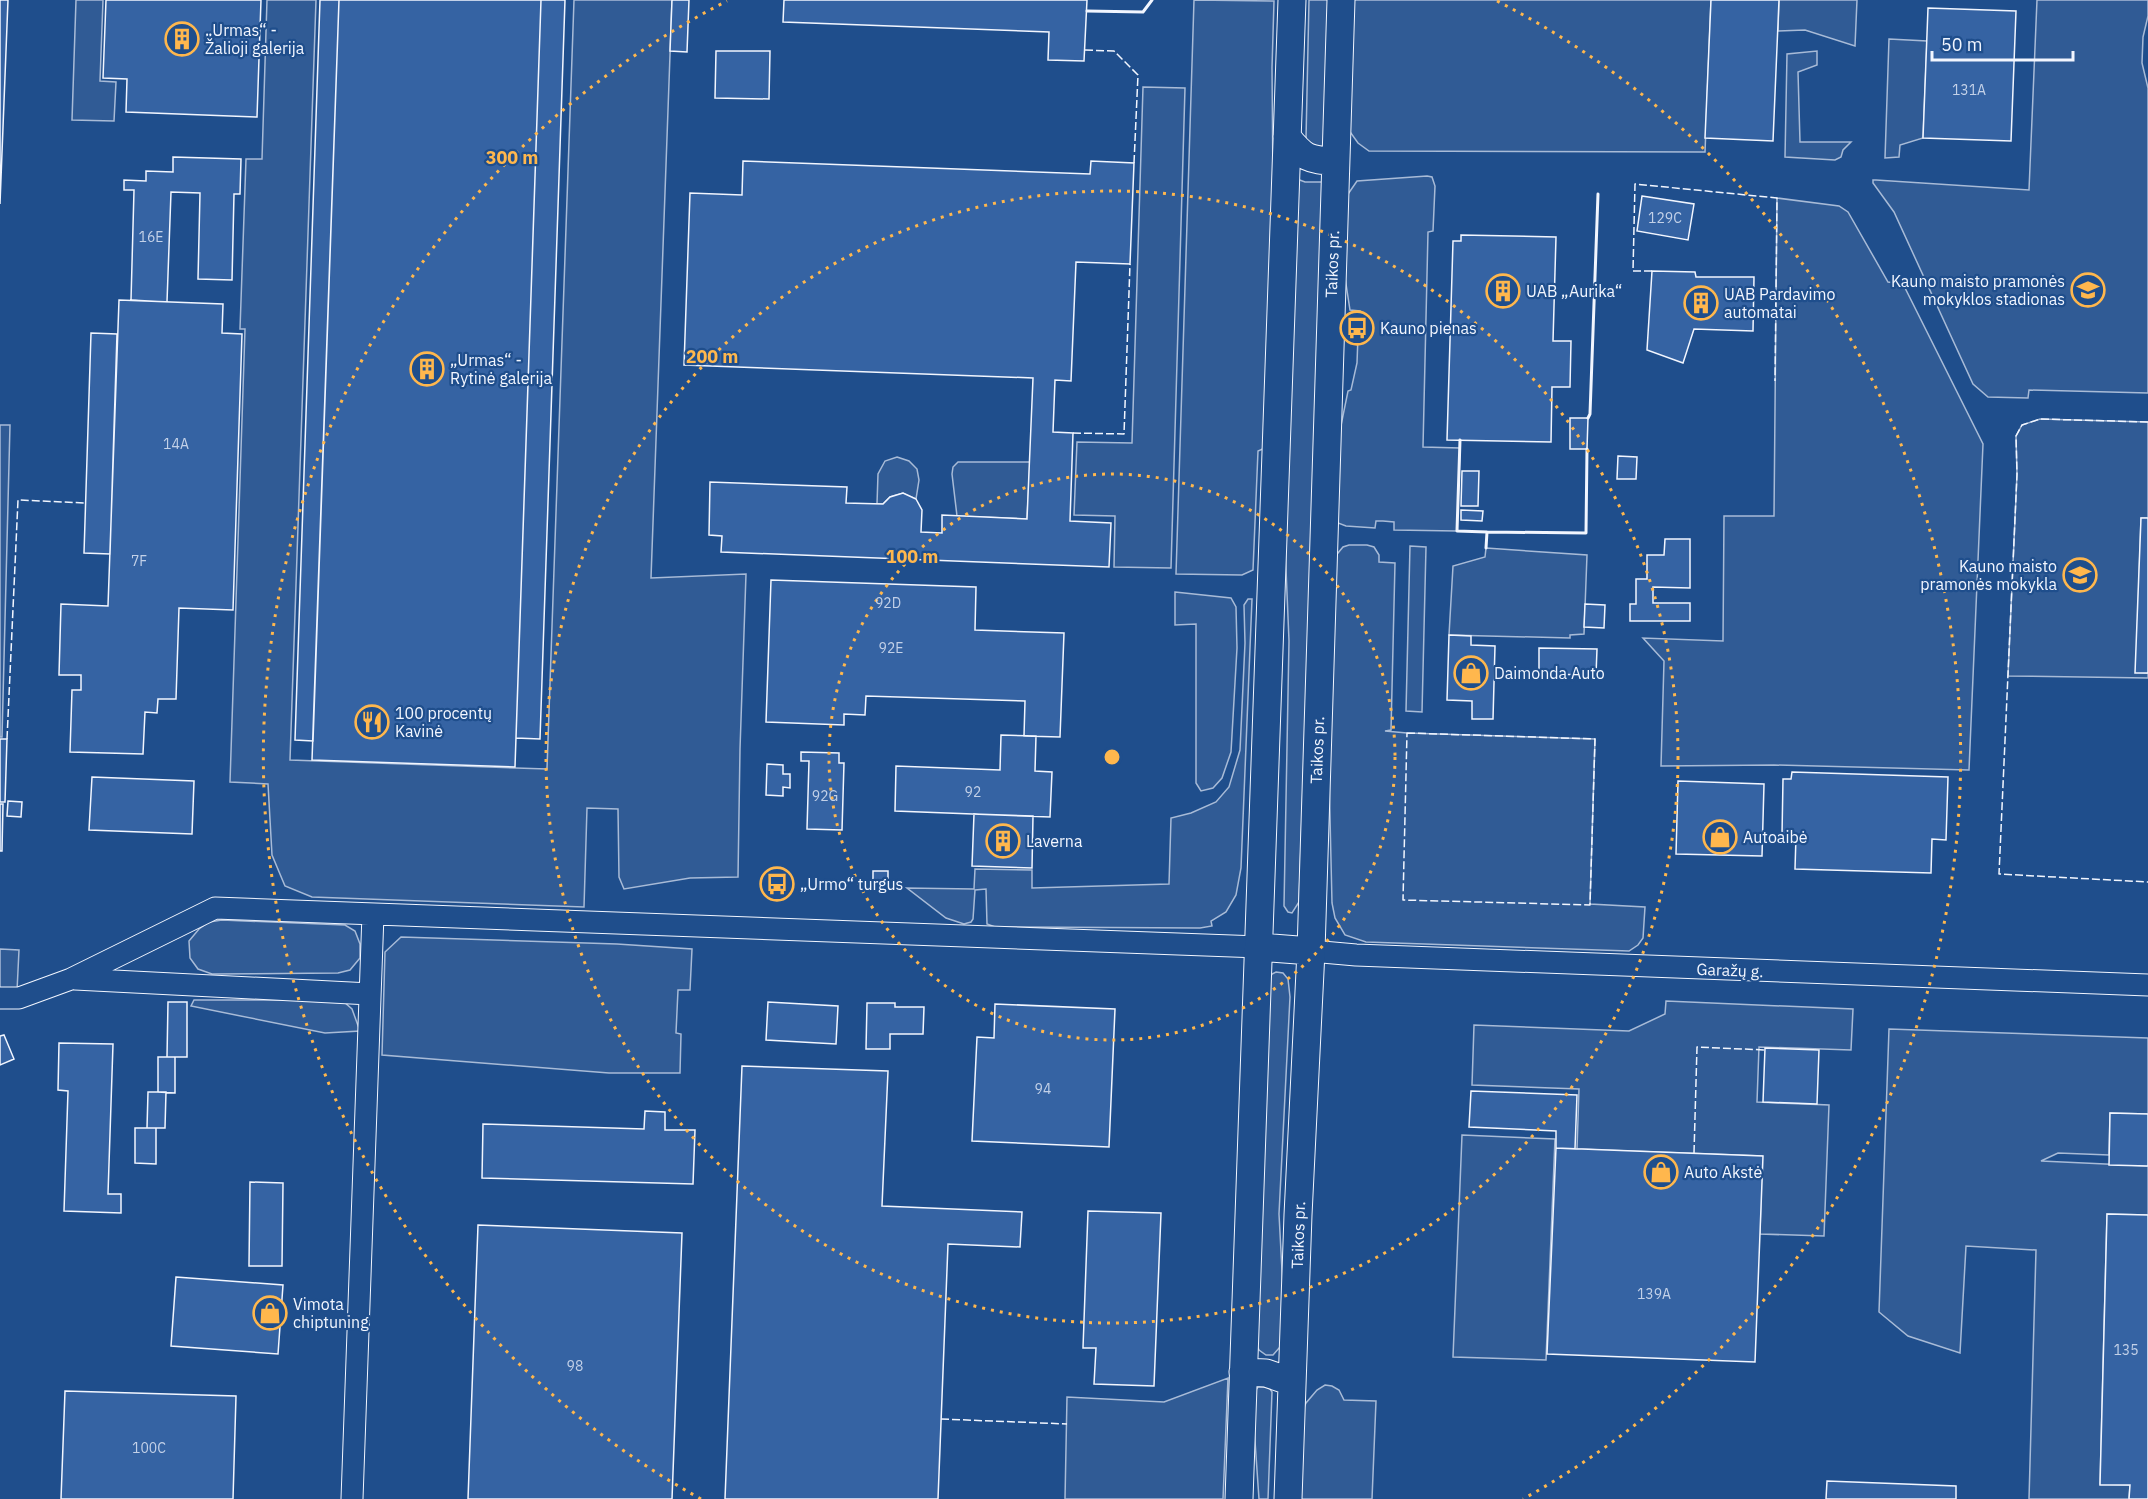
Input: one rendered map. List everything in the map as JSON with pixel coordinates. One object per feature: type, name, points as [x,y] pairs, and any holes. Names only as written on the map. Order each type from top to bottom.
[{"type":"main road","points":[[1239,1499],[1292,0]]},
{"type":"main road","name":"Taikos pr.","points":[[1288,1499],[1311,951],[1341,0]]},
{"type":"main road","points":[[1287,136],[1300,152],[1314,161],[1335,161]]},
{"type":"main road","points":[[1259,947],[1311,951]]},
{"type":"main road","points":[[1243,1372],[1266,1373],[1293,1382]]},
{"type":"street","points":[[0,998],[19,998],[71,979],[215,908],[1259,947]]},
{"type":"street","points":[[352,1499],[373,914]]},
{"type":"street","name":"Garažų g.","points":[[1311,951],[1380,956],[2148,986]]},
{"type":"street","points":[[71,979],[370,994]]},
{"type":"shaded area","points":[[76,0],[103,0],[100,81],[116,82],[114,121],[72,120]]},
{"type":"shaded area","points":[[267,0],[316,0],[290,760],[547,769],[574,0],[672,0],[651,578],[746,574],[738,877],[690,878],[624,889],[619,877],[618,809],[587,808],[584,907],[312,897],[285,886],[272,855],[268,784],[230,782],[245,329],[240,329],[246,159],[262,159]]},
{"type":"shaded area","points":[[1194,0],[1274,1],[1273,184],[1265,448],[1258,451],[1253,570],[1242,575],[1176,574]]},
{"type":"shaded area","points":[[1309,0],[1328,0],[1326,141],[1321,148],[1315,150],[1306,139]]},
{"type":"shaded area","points":[[1352,0],[1711,0],[1705,152],[1369,151],[1358,143],[1348,129]]},
{"type":"shaded area","points":[[1779,0],[1857,0],[1855,46],[1805,30],[1778,31]]},
{"type":"shaded area","name":"Kauno maisto pramonės mokyklos stadionas","points":[[2037,0],[2148,0],[2142,63],[2148,88],[2148,393],[2029,390],[2028,398],[1988,397],[1973,384],[1894,212],[1873,183],[1873,180],[1876,180],[2029,190]]},
{"type":"shaded area","points":[[1889,39],[1927,41],[1923,138],[1900,145],[1899,157],[1885,158]]},
{"type":"shaded area","points":[[1817,51],[1817,65],[1798,72],[1800,142],[1851,142],[1843,150],[1841,157],[1835,160],[1785,157],[1787,54]]},
{"type":"shaded area","points":[[1143,87],[1185,88],[1171,568],[1114,567],[1115,516],[1074,515],[1077,442],[1132,443]]},
{"type":"shaded area","points":[[1432,177],[1435,186],[1433,231],[1428,232],[1423,447],[1460,448],[1457,531],[1394,530],[1394,522],[1383,521],[1376,521],[1375,528],[1346,526],[1338,523],[1334,516],[1337,445],[1348,391],[1351,390],[1357,363],[1358,336],[1362,336],[1363,322],[1360,322],[1360,311],[1350,310],[1344,271],[1346,197],[1357,181]]},
{"type":"shaded area","points":[[1297,179],[1305,182],[1324,182],[1299,902],[1292,913],[1288,912],[1284,906],[1289,641],[1285,545]]},
{"type":"shaded area","points":[[1777,198],[1839,206],[1848,212],[1888,282],[1903,284],[1983,444],[1969,770],[1774,765],[1661,766],[1664,661],[1643,638],[1723,641],[1724,516],[1774,516]]},
{"type":"shaded area","points":[[2040,419],[2148,422],[2148,518],[2141,518],[2136,672],[2148,673],[2148,678],[2008,676],[2017,474],[2016,436],[2022,425]]},
{"type":"shaded area","points":[[0,425],[10,425],[2,737],[0,737]]},
{"type":"shaded area","points":[[897,457],[909,461],[917,469],[919,480],[916,499],[903,493],[890,497],[883,504],[877,504],[878,474],[885,461]]},
{"type":"shaded area","points":[[958,462],[1030,462],[1027,519],[957,516],[952,474],[953,467]]},
{"type":"shaded area","points":[[1349,545],[1374,547],[1379,555],[1379,562],[1395,563],[1391,730],[1385,731],[1595,739],[1590,904],[1645,907],[1643,938],[1638,945],[1629,951],[1366,942],[1345,935],[1335,918],[1332,903],[1328,731],[1333,559],[1343,547]]},
{"type":"shaded area","points":[[1410,546],[1426,547],[1422,712],[1406,711]]},
{"type":"shaded area","points":[[1486,548],[1587,555],[1584,634],[1570,635],[1570,638],[1449,635],[1453,566],[1485,557]]},
{"type":"shaded area","points":[[1175,592],[1231,598],[1236,607],[1237,648],[1231,752],[1222,778],[1213,788],[1201,791],[1196,783],[1196,624],[1175,625]]},
{"type":"shaded area","points":[[1248,599],[1252,599],[1241,868],[1236,895],[1226,912],[1211,921],[1212,926],[1200,928],[995,927],[987,924],[986,889],[975,890],[973,919],[964,924],[946,918],[907,888],[974,889],[975,869],[1032,870],[1032,888],[1169,884],[1171,818],[1191,813],[1216,802],[1229,787],[1240,750],[1245,643],[1244,605]]},
{"type":"shaded area","points":[[222,920],[345,925],[355,931],[360,944],[360,958],[350,970],[338,973],[212,974],[198,969],[190,958],[189,941],[199,929],[209,922]]},
{"type":"shaded area","points":[[401,937],[617,944],[692,949],[690,990],[678,990],[676,1033],[681,1034],[680,1073],[609,1073],[382,1055],[385,952]]},
{"type":"shaded area","points":[[0,949],[19,950],[17,991],[0,990]]},
{"type":"shaded area","points":[[1276,972],[1283,973],[1288,979],[1290,997],[1279,1214],[1284,1308],[1280,1347],[1273,1355],[1266,1355],[1259,1350],[1256,1343],[1269,979]]},
{"type":"shaded area","points":[[194,1000],[333,1000],[344,1002],[352,1009],[360,1031],[325,1033],[191,1006]]},
{"type":"shaded area","points":[[1666,1001],[1853,1009],[1851,1050],[1759,1047],[1757,1102],[1829,1105],[1824,1236],[1760,1234],[1762,1156],[1577,1149],[1579,1089],[1472,1085],[1474,1025],[1629,1031],[1665,1014]]},
{"type":"shaded area","points":[[1889,1029],[2148,1038],[2148,1114],[2110,1113],[2109,1155],[2058,1153],[2041,1161],[2148,1166],[2148,1215],[2107,1214],[2100,1484],[2130,1485],[2129,1499],[2029,1499],[2036,1250],[1966,1246],[1960,1353],[1908,1336],[1879,1312]]},
{"type":"shaded area","points":[[1462,1135],[1555,1139],[1546,1360],[1453,1357]]},
{"type":"shaded area","points":[[1228,1378],[1223,1499],[1065,1499],[1067,1397],[1164,1402]]},
{"type":"shaded area","points":[[1325,1385],[1339,1390],[1344,1400],[1376,1401],[1372,1499],[1299,1499],[1302,1412],[1317,1390]]},
{"type":"shaded area","points":[[1258,1387],[1269,1387],[1272,1392],[1268,1499],[1259,1499],[1253,1412],[1253,1394]]},
{"type":"building","points":[[0,0],[8,0],[0,204]]},
{"type":"building","name":"„Urmas“ - Žalioji galerija","points":[[106,0],[261,0],[257,117],[126,112],[127,79],[103,78]]},
{"type":"building","points":[[320,0],[339,0],[313,741],[295,740]]},
{"type":"building","name":"„Urmas“ - Rytinė galerija","points":[[339,0],[541,0],[515,767],[312,760]]},
{"type":"building","points":[[541,0],[565,0],[540,739],[516,738]]},
{"type":"building","points":[[672,0],[689,0],[687,52],[670,51]]},
{"type":"building","points":[[784,0],[1087,0],[1084,61],[1048,60],[1049,32],[783,22]]},
{"type":"building","points":[[1711,0],[1779,0],[1773,141],[1705,138]]},
{"type":"building","points":[[1928,8],[2016,11],[2011,141],[1923,138]]},
{"type":"building","points":[[716,51],[770,51],[769,99],[715,98]]},
{"type":"building","points":[[173,157],[241,159],[240,194],[234,194],[232,280],[198,279],[200,193],[171,192],[167,302],[131,300],[134,190],[124,190],[124,180],[146,181],[146,171],[173,172]]},
{"type":"building","points":[[743,161],[1090,174],[1091,161],[1134,163],[1130,264],[1076,262],[1071,381],[1055,380],[1053,432],[1073,433],[1070,521],[1111,523],[1109,567],[721,552],[722,536],[709,535],[710,482],[847,487],[846,503],[883,504],[890,497],[903,493],[916,499],[922,510],[921,532],[942,533],[942,515],[1027,519],[1033,378],[684,365],[690,193],[742,195]]},
{"type":"building","points":[[1642,196],[1694,204],[1688,240],[1637,231]]},
{"type":"building","name":"UAB „Aurika“","points":[[1461,235],[1556,237],[1553,341],[1571,341],[1570,387],[1552,387],[1551,442],[1447,440],[1453,241],[1461,241]]},
{"type":"building","name":"UAB Pardavimo automatai","points":[[1652,271],[1695,272],[1696,277],[1754,277],[1753,331],[1694,329],[1683,363],[1647,350]]},
{"type":"building","points":[[119,300],[223,304],[222,333],[242,334],[233,610],[179,608],[176,699],[158,699],[157,713],[145,712],[143,754],[70,752],[72,690],[81,690],[81,675],[59,675],[61,604],[108,606]]},
{"type":"building","points":[[91,333],[117,334],[110,554],[84,553]]},
{"type":"building","points":[[1570,418],[1588,418],[1587,449],[1570,449]]},
{"type":"building","points":[[1618,456],[1637,457],[1636,479],[1617,479]]},
{"type":"building","points":[[1462,471],[1479,471],[1478,506],[1461,506]]},
{"type":"building","points":[[1461,510],[1483,511],[1482,521],[1461,520]]},
{"type":"building","points":[[2141,518],[2148,518],[2148,673],[2135,673]]},
{"type":"building","points":[[1665,539],[1690,539],[1690,588],[1653,587],[1653,603],[1690,603],[1690,621],[1630,621],[1630,604],[1636,604],[1636,579],[1647,579],[1647,555],[1664,555]]},
{"type":"building","points":[[771,580],[976,587],[975,630],[1064,633],[1060,737],[1024,736],[1025,701],[866,696],[865,715],[844,714],[844,725],[766,722]]},
{"type":"building","points":[[1585,604],[1605,605],[1604,628],[1584,627]]},
{"type":"building","name":"Daimonda Auto","points":[[1449,635],[1471,636],[1471,645],[1495,646],[1493,719],[1472,719],[1472,701],[1447,700]]},
{"type":"building","points":[[1539,648],[1597,649],[1596,675],[1539,674]]},
{"type":"building","points":[[1001,735],[1036,736],[1035,771],[1052,772],[1050,817],[895,811],[896,766],[1000,770]]},
{"type":"building","points":[[0,739],[7,739],[5,802],[0,802]]},
{"type":"building","points":[[801,752],[839,753],[839,763],[844,763],[842,830],[807,829],[809,761],[801,761]]},
{"type":"building","points":[[767,764],[783,765],[783,774],[790,774],[790,788],[783,787],[783,796],[766,795]]},
{"type":"building","points":[[1792,772],[1948,777],[1946,840],[1932,839],[1931,873],[1795,869],[1796,836],[1782,835],[1783,779],[1791,779]]},
{"type":"building","points":[[92,777],[194,781],[192,834],[89,830]]},
{"type":"building","points":[[1678,781],[1764,784],[1762,856],[1676,854]]},
{"type":"building","points":[[8,801],[22,802],[21,817],[7,816]]},
{"type":"building","points":[[0,804],[3,804],[2,851],[0,851]]},
{"type":"building","name":"Laverna","points":[[974,814],[1033,816],[1032,868],[972,866]]},
{"type":"building","points":[[873,871],[888,871],[888,883],[873,882]]},
{"type":"building","points":[[168,1002],[187,1002],[187,1057],[167,1057]]},
{"type":"building","points":[[768,1002],[838,1006],[836,1044],[766,1040]]},
{"type":"building","points":[[867,1003],[895,1003],[895,1007],[924,1007],[923,1034],[890,1034],[890,1049],[866,1049]]},
{"type":"building","points":[[995,1004],[1115,1009],[1109,1147],[972,1141],[977,1037],[994,1038]]},
{"type":"building","points":[[4,1035],[14,1059],[0,1065],[0,1036]]},
{"type":"building","points":[[59,1043],[113,1044],[108,1194],[121,1194],[121,1213],[64,1211],[68,1091],[58,1090]]},
{"type":"building","points":[[1765,1048],[1819,1050],[1817,1104],[1763,1102]]},
{"type":"building","points":[[158,1057],[175,1057],[175,1093],[158,1092]]},
{"type":"building","points":[[742,1066],[888,1071],[882,1206],[1022,1212],[1020,1247],[948,1244],[938,1499],[725,1499]]},
{"type":"building","points":[[1471,1091],[1577,1095],[1575,1149],[1556,1148],[1556,1131],[1469,1127]]},
{"type":"building","points":[[148,1092],[166,1092],[165,1128],[147,1128]]},
{"type":"building","points":[[645,1111],[665,1112],[665,1130],[695,1130],[693,1184],[482,1178],[483,1124],[644,1129]]},
{"type":"building","points":[[2110,1113],[2148,1114],[2148,1166],[2109,1165]]},
{"type":"building","points":[[135,1128],[156,1128],[156,1164],[135,1163]]},
{"type":"building","points":[[1556,1148],[1763,1156],[1755,1362],[1547,1354]]},
{"type":"building","points":[[250,1182],[283,1183],[282,1266],[249,1266]]},
{"type":"building","points":[[1088,1211],[1161,1213],[1154,1386],[1094,1384],[1096,1348],[1083,1348]]},
{"type":"building","points":[[2107,1214],[2148,1215],[2148,1499],[2129,1499],[2130,1485],[2100,1485]]},
{"type":"building","points":[[478,1225],[682,1233],[672,1499],[468,1499]]},
{"type":"building","points":[[176,1277],[283,1285],[278,1354],[171,1346]]},
{"type":"building","points":[[65,1391],[236,1396],[233,1499],[61,1499]]},
{"type":"building","points":[[1827,1481],[1956,1486],[1956,1499],[1826,1499]]},
{"type":"fence","points":[[1085,50],[1114,51],[1138,75],[1134,163]]},
{"type":"fence","points":[[1652,271],[1633,271],[1635,184],[1777,198],[1775,381]]},
{"type":"fence","points":[[1073,433],[1124,434],[1130,264]]},
{"type":"fence","points":[[2148,422],[2040,419],[2022,425],[2016,436],[2017,474],[1999,874],[2148,882]]},
{"type":"fence","points":[[7,739],[18,500],[86,503]]},
{"type":"fence","points":[[1407,733],[1595,739],[1590,905],[1403,900],[1407,733]]},
{"type":"fence","points":[[1694,1153],[1697,1047],[1765,1050]]},
{"type":"fence","points":[[941,1419],[1067,1424]]},
{"type":"wall","points":[[1087,11],[1143,12],[1152,0]]},
{"type":"wall","points":[[1588,418],[1590,414],[1598,194]]},
{"type":"wall","points":[[1460,440],[1457,531],[1487,532]]},
{"type":"wall","points":[[1486,548],[1487,532],[1586,533],[1587,449]]},
{"type":"place","name":"„Urmas“ - Žalioji galerija","points":[[182,39]]},
{"type":"place","name":"Kauno maisto pramonės mokyklos stadionas","points":[[2088,290]]},
{"type":"place","name":"UAB „Aurika“","points":[[1503,291]]},
{"type":"place","name":"UAB Pardavimo automatai","points":[[1701,303]]},
{"type":"place","name":"Kauno pienas","points":[[1357,328]]},
{"type":"place","name":"„Urmas“ - Rytinė galerija","points":[[427,369]]},
{"type":"place","name":"Kauno maisto pramonės mokykla","points":[[2080,575]]},
{"type":"place","name":"Daimonda Auto","points":[[1471,673]]},
{"type":"place","name":"100 procentų Kavinė","points":[[372,722]]},
{"type":"place","name":"Autoaibė","points":[[1720,837]]},
{"type":"place","name":"Laverna","points":[[1003,841]]},
{"type":"place","name":"„Urmo“ turgus","points":[[777,884]]},
{"type":"place","name":"Auto Akstė","points":[[1661,1172]]},
{"type":"place","name":"Vimota chiptuning","points":[[270,1313]]}]
